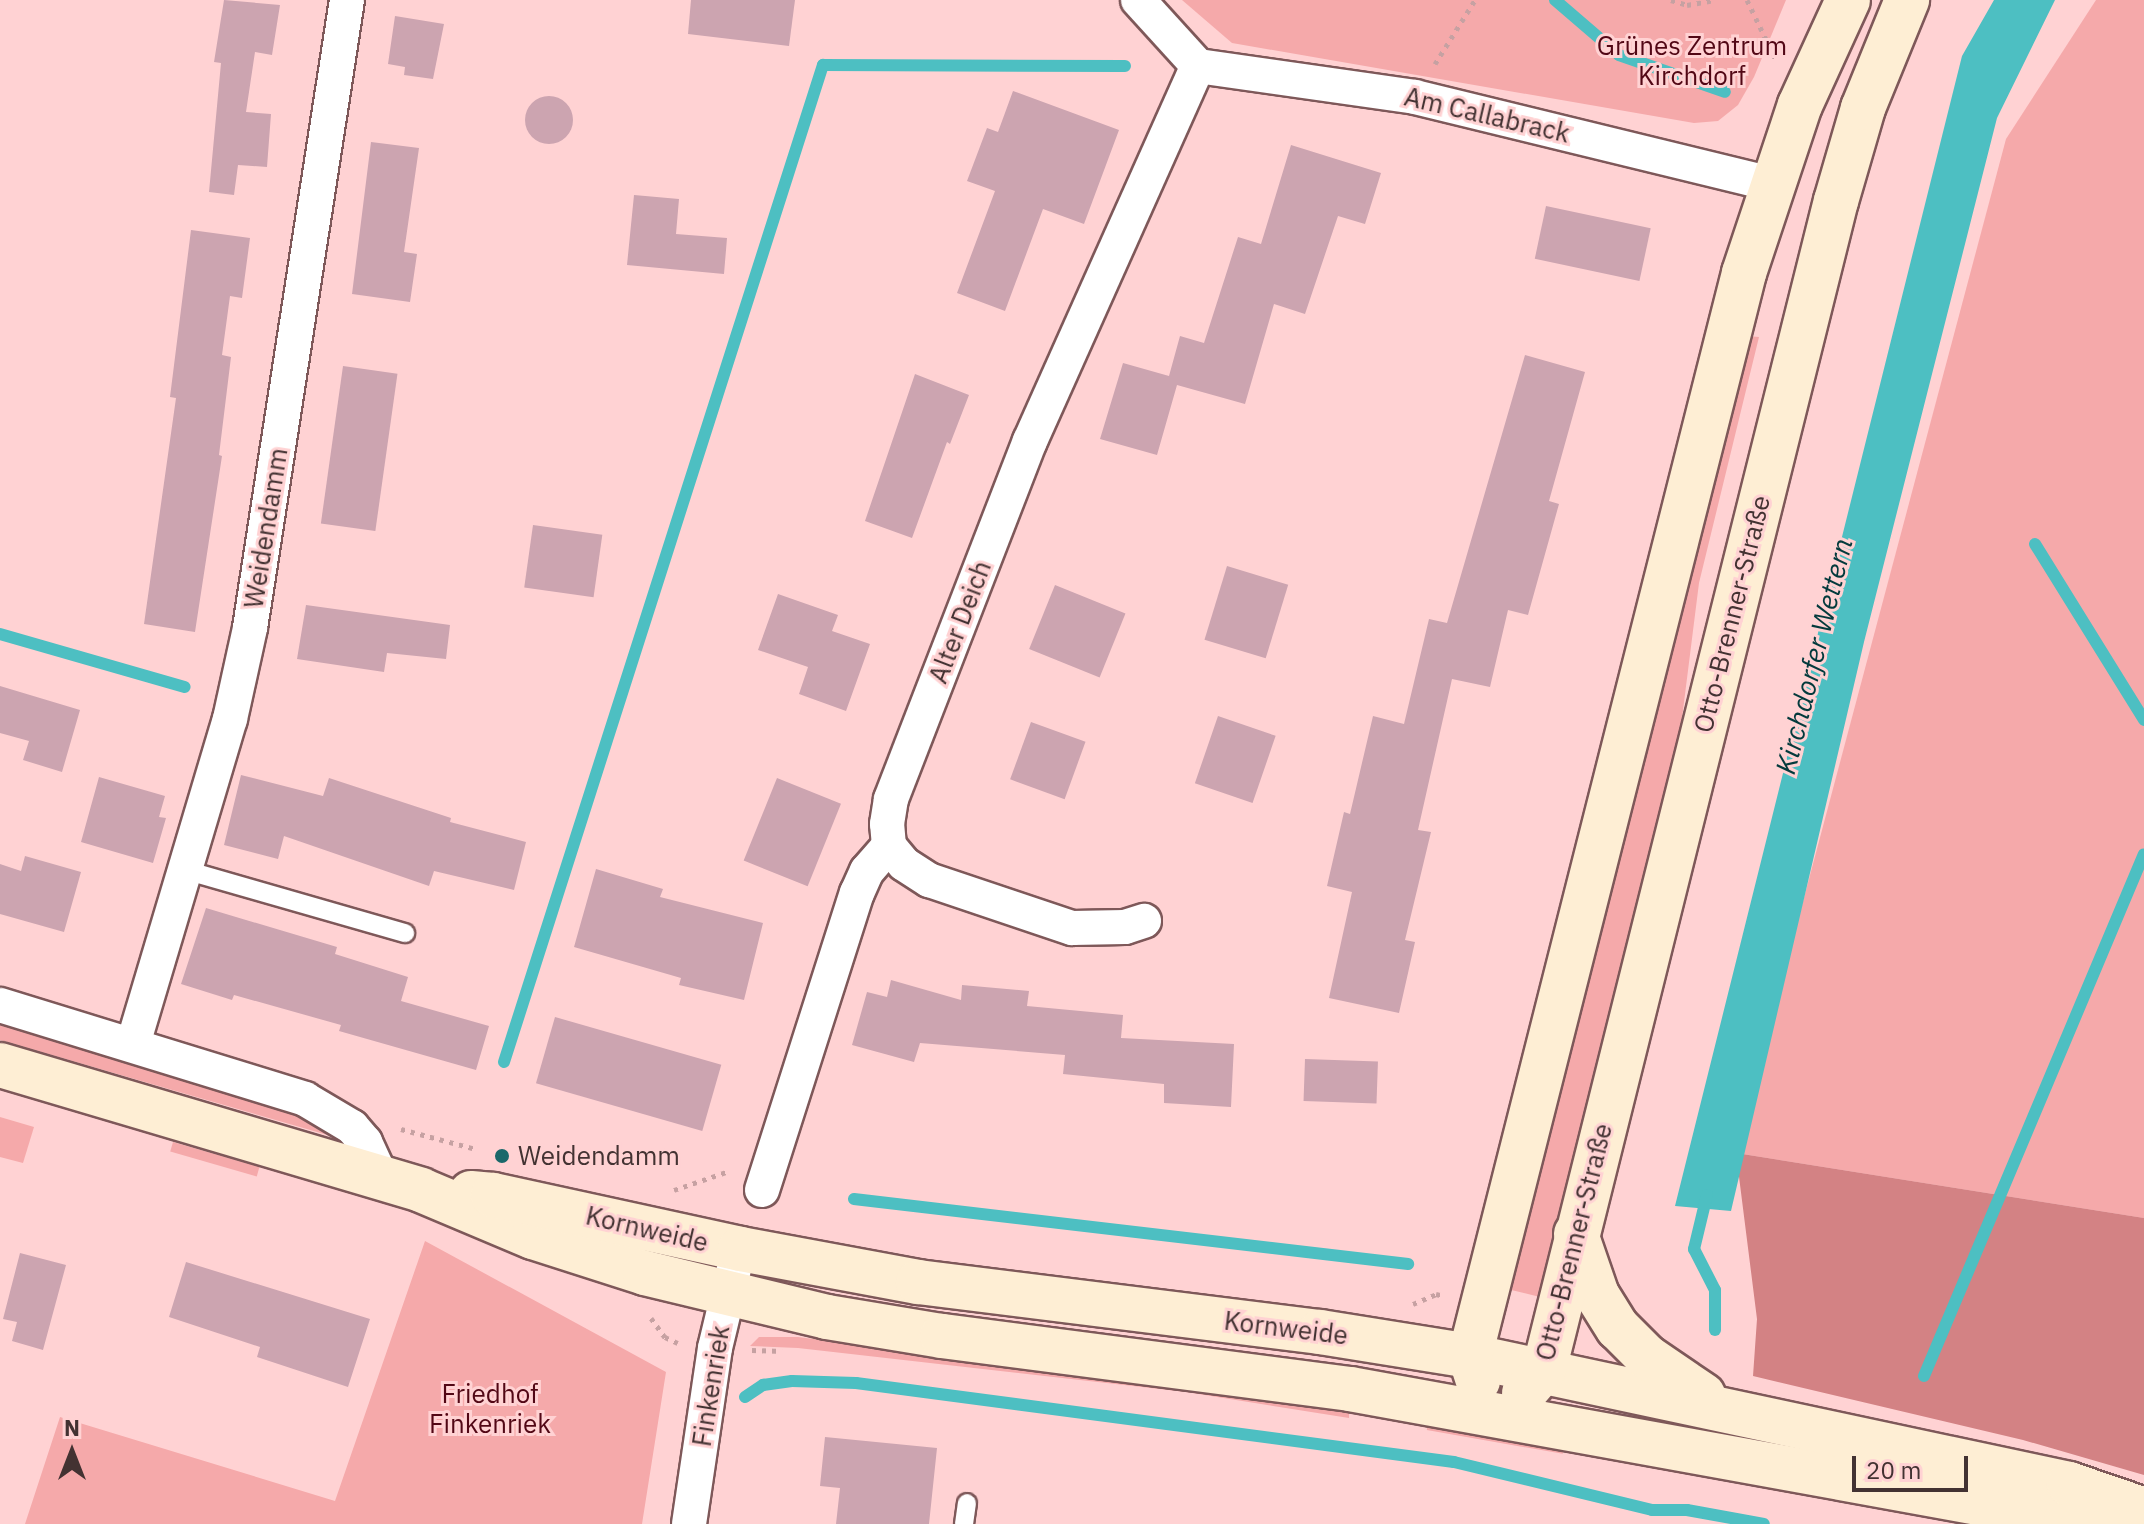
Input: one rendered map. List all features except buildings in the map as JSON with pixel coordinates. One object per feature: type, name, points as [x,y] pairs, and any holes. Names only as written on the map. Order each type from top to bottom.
[{"type":"main road","points":[[1496,1414],[1479,1385],[1470,1356],[1740,288],[1800,105],[1848,0]]},
{"type":"main road","name":"Otto-Brenner-Straße","points":[[1496,1414],[1521,1396],[1544,1370],[1836,201],[1863,108],[1907,0]]},
{"type":"main road","points":[[1772,184],[1836,201]]},
{"type":"main road","name":"Kornweide","points":[[0,1065],[401,1185],[574,1251],[727,1295],[877,1326],[1350,1389],[2066,1519],[2137,1524]]},
{"type":"main road","name":"Kornweide","points":[[401,1185],[493,1195],[740,1249],[1008,1296],[1320,1332],[1470,1356],[2069,1484],[2144,1510]]},
{"type":"main road","points":[[1576,1234],[1597,1295],[1618,1328],[1677,1381],[1737,1414]]},
{"type":"street","name":"Weidendamm","points":[[133,1044],[230,719],[250,628],[347,0]]},
{"type":"street","points":[[1138,0],[1198,66]]},
{"type":"street","name":"Am Callabrack","points":[[1198,66],[1415,97],[1772,184]]},
{"type":"street","name":"Alter Deich","points":[[889,846],[887,824],[891,799],[1030,441],[1198,66]]},
{"type":"street","points":[[762,1190],[857,893],[867,871],[889,846],[904,864],[929,880],[1072,928],[1125,927],[1144,921]]},
{"type":"street","points":[[0,1005],[305,1099],[334,1113],[365,1142],[401,1185]]},
{"type":"street","name":"Finkenriek","points":[[689,1524],[715,1348],[740,1249]]},
{"type":"lane","points":[[185,870],[405,933]]},
{"type":"lane","points":[[964,1524],[967,1503]]},
{"type":"path","points":[[1415,97],[1475,0]]},
{"type":"path","points":[[1671,0],[1687,5],[1715,0]]},
{"type":"path","points":[[1747,0],[1777,61],[1772,73]]},
{"type":"path","points":[[673,1190],[773,1156]]},
{"type":"path","points":[[1399,1311],[1436,1294],[1452,1298]]},
{"type":"path","points":[[645,1310],[665,1337],[681,1344],[715,1348]]},
{"type":"green space","name":"Grünes Zentrum Kirchdorf","points":[[1182,0],[1786,0],[1754,77],[1738,105],[1718,121],[1694,123],[1232,43]]},
{"type":"green space","points":[[2096,0],[2144,0],[2144,1218],[1736,1153],[2006,139]]},
{"type":"green space","points":[[1747,336],[1759,337],[1699,583],[1680,734],[1540,1297],[1507,1289]]},
{"type":"green space","points":[[0,1019],[302,1108],[338,1138],[0,1040]]},
{"type":"green space","points":[[0,1117],[34,1127],[23,1163],[0,1157]]},
{"type":"green space","points":[[173,1142],[260,1167],[257,1176],[170,1152]]},
{"type":"green space","name":"Friedhof Finkenriek","points":[[425,1241],[666,1372],[642,1524],[25,1524],[60,1417],[335,1501]]},
{"type":"green space","points":[[759,1337],[798,1337],[1187,1386],[1349,1411],[1349,1418],[1186,1392],[798,1348],[750,1346]]},
{"type":"green space","points":[[1428,1423],[1564,1447],[1563,1454],[1427,1430]]},
{"type":"shaded area","points":[[1736,1153],[2144,1218],[2144,1475],[2023,1440],[1753,1376],[1757,1319]]},
{"type":"water","points":[[1994,0],[2055,0],[1997,118],[1864,642],[1731,1211],[1675,1206],[1962,56]]},
{"type":"waterway","points":[[1555,0],[1619,55],[1725,92]]},
{"type":"waterway","points":[[504,1062],[823,65],[1125,66]]},
{"type":"waterway","points":[[2035,544],[2144,720]]},
{"type":"waterway","points":[[0,634],[185,687]]},
{"type":"waterway","points":[[1924,1376],[2144,854]]},
{"type":"waterway","name":"Kirchdorfer Wettern","points":[[1707,1195],[1694,1249],[1715,1290],[1715,1330]]},
{"type":"waterway","points":[[854,1199],[1408,1264]]},
{"type":"waterway","points":[[745,1397],[763,1385],[792,1381],[856,1383],[1454,1462],[1652,1510],[1687,1510],[1764,1524]]},
{"type":"place","name":"Weidendamm","points":[[502,1156]]}]
